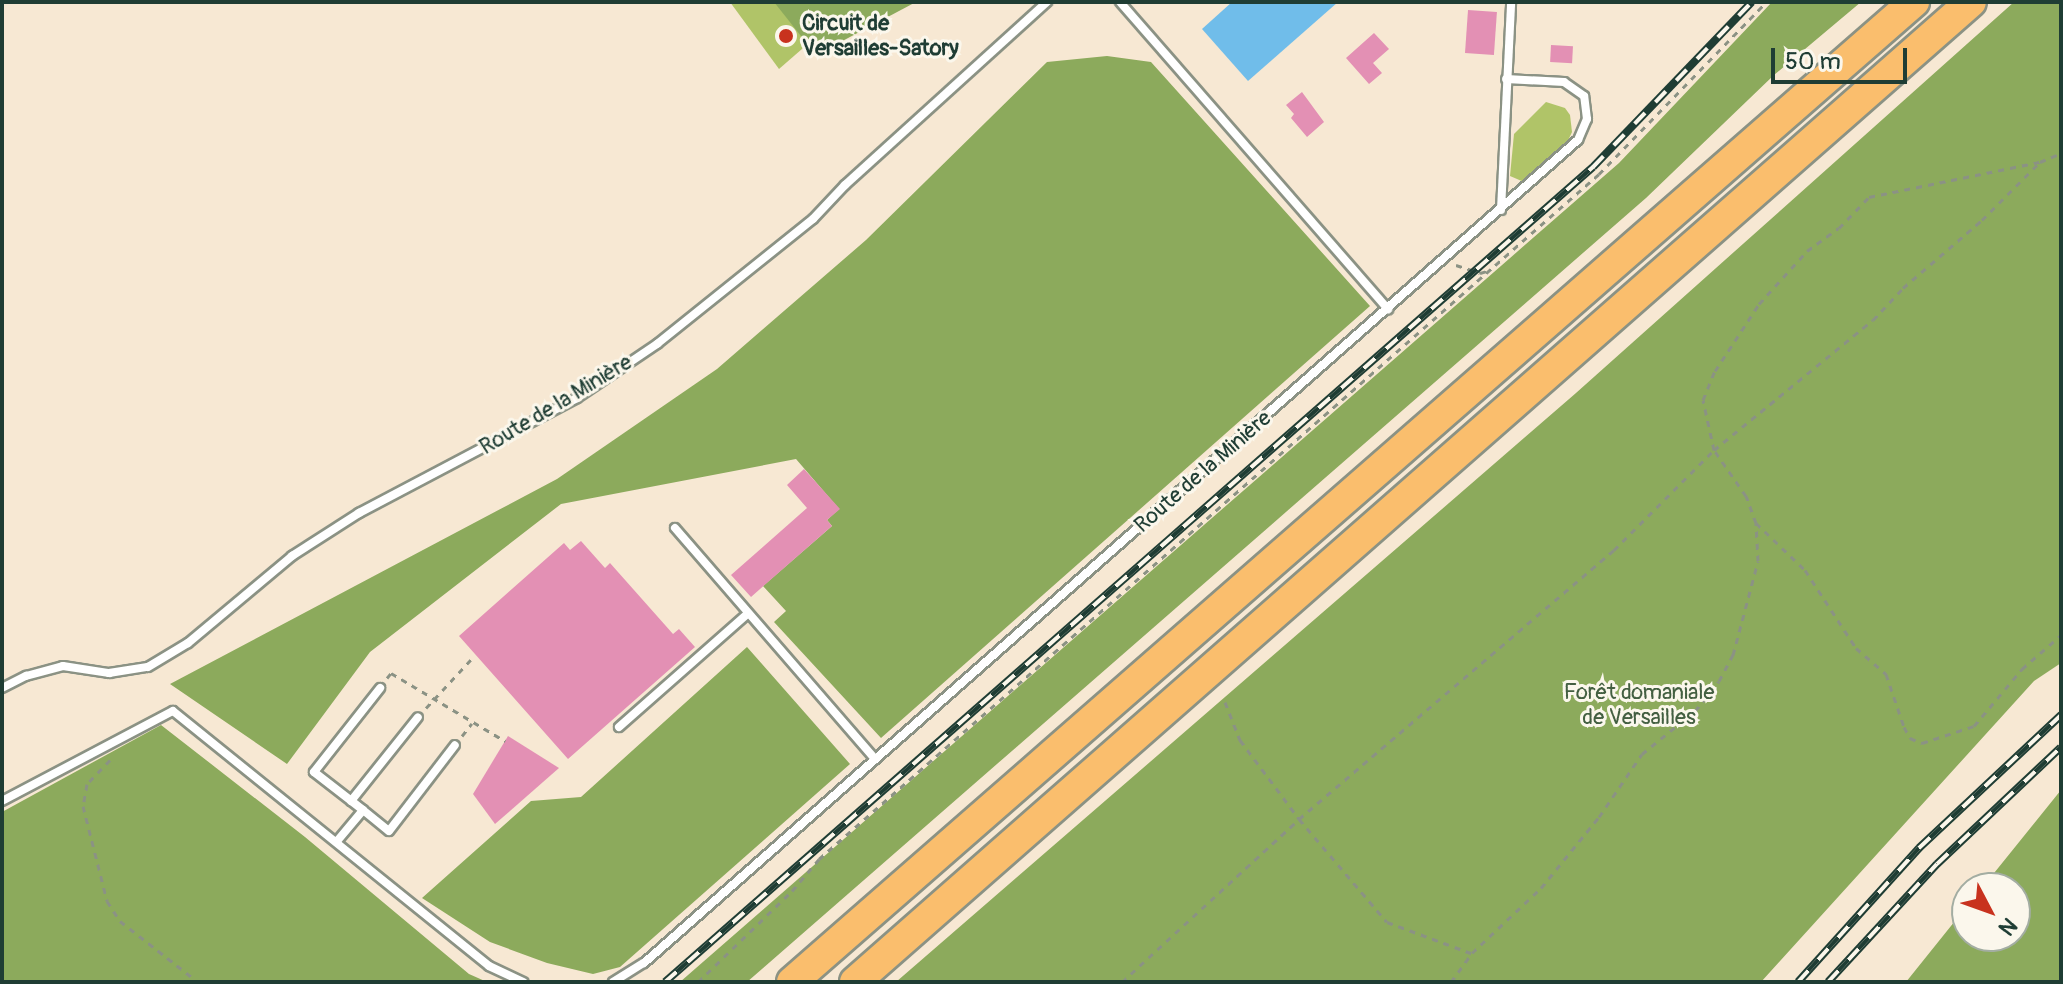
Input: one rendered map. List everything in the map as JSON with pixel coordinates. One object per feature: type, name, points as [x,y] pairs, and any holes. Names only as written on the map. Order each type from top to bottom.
[{"type":"highway","points":[[792,982],[1914,2]]},
{"type":"highway","points":[[855,982],[1971,2]]},
{"type":"lane","name":"Route de la Minière","points":[[2,688],[26,676],[63,666],[109,673],[148,667],[188,643],[292,556],[359,513],[577,398],[657,344],[813,219],[845,185],[1047,2]]},
{"type":"lane","points":[[1120,2],[1388,309]]},
{"type":"lane","points":[[1501,210],[1511,2]]},
{"type":"lane","name":"Route de la Minière","points":[[613,982],[644,963],[1578,140],[1587,119],[1584,96],[1564,82],[1506,79]]},
{"type":"lane","points":[[675,528],[875,759]]},
{"type":"lane","points":[[619,727],[747,614]]},
{"type":"lane","points":[[380,688],[314,772],[389,831],[455,745]]},
{"type":"lane","points":[[2,801],[173,711],[338,840],[489,966],[524,982]]},
{"type":"lane","points":[[351,801],[418,717]]},
{"type":"lane","points":[[338,840],[363,810]]},
{"type":"path","points":[[698,982],[782,902],[819,859],[1633,142],[1766,2]]},
{"type":"path","points":[[1451,982],[1472,953],[1541,888],[1599,817],[1642,754],[1695,711],[1719,681],[1733,655],[1758,561],[1756,523],[1746,496],[1714,450],[1704,414],[1704,391],[1759,304],[1807,251],[1839,228],[1869,197],[2040,162],[2061,153]]},
{"type":"path","points":[[1122,982],[1299,819],[1614,550],[1714,450],[1873,320],[1903,288],[1982,220],[2040,162]]},
{"type":"path","points":[[1446,258],[1466,270],[1480,273],[1490,270]]},
{"type":"path","points":[[1756,523],[1805,570],[1856,648],[1886,674],[1904,727],[1910,738],[1922,743],[1974,726],[2022,669],[2061,635]]},
{"type":"path","points":[[418,717],[475,655]]},
{"type":"path","points":[[380,688],[391,673],[505,741]]},
{"type":"path","points":[[1225,702],[1240,740],[1299,819],[1387,922],[1472,953]]},
{"type":"path","points":[[114,756],[87,784],[83,806],[107,901],[120,921],[198,982]]},
{"type":"green space","name":"Circuit de Versailles-Satory","points":[[730,2],[856,2],[779,69]]},
{"type":"green space","points":[[774,2],[916,2],[816,55]]},
{"type":"green space","points":[[1772,2],[1861,2],[1774,75],[1646,198],[747,982],[680,982],[1619,163]]},
{"type":"green space","name":"Forêt domaniale de Versailles","points":[[2014,2],[2061,2],[2061,663],[2034,681],[1761,982],[896,982],[1576,393]]},
{"type":"green space","points":[[1107,56],[1151,62],[1370,306],[881,738],[774,622],[786,611],[763,586],[832,526],[827,520],[839,509],[796,459],[561,504],[370,652],[287,764],[170,684],[557,479],[717,369],[866,240],[1047,62]]},
{"type":"green space","points":[[1546,102],[1565,108],[1570,115],[1572,132],[1566,145],[1524,182],[1510,176],[1514,134]]},
{"type":"green space","points":[[747,647],[850,764],[620,967],[593,974],[547,963],[490,942],[422,898],[531,801],[581,797]]},
{"type":"green space","points":[[161,725],[305,837],[469,974],[487,982],[2,982],[2,812]]},
{"type":"green space","points":[[2061,790],[2061,982],[1906,982],[1951,926],[1951,952],[2031,952],[2031,872],[1995,872]]},
{"type":"water","points":[[1232,2],[1338,2],[1248,81],[1202,29]]},
{"type":"building","points":[[1468,10],[1497,12],[1494,55],[1465,53]]},
{"type":"building","points":[[1374,33],[1389,49],[1373,63],[1382,73],[1369,84],[1346,58]]},
{"type":"building","points":[[1551,45],[1573,46],[1572,63],[1550,62]]},
{"type":"building","points":[[1302,92],[1324,122],[1307,137],[1291,118],[1294,114],[1286,105]]},
{"type":"building","points":[[804,469],[840,509],[827,520],[832,526],[751,597],[731,575],[807,508],[787,485]]},
{"type":"building","points":[[581,541],[605,568],[610,563],[673,634],[679,629],[695,647],[568,759],[459,636],[564,543],[570,550]]},
{"type":"building","points":[[508,736],[559,768],[495,824],[473,794]]},
{"type":"railway","points":[[665,982],[1593,167],[1752,2]]},
{"type":"railway","points":[[1798,982],[1919,848],[2061,715]]},
{"type":"railway","points":[[1828,982],[1937,864],[2061,747]]},
{"type":"place","name":"Circuit de Versailles-Satory","points":[[786,36]]}]
